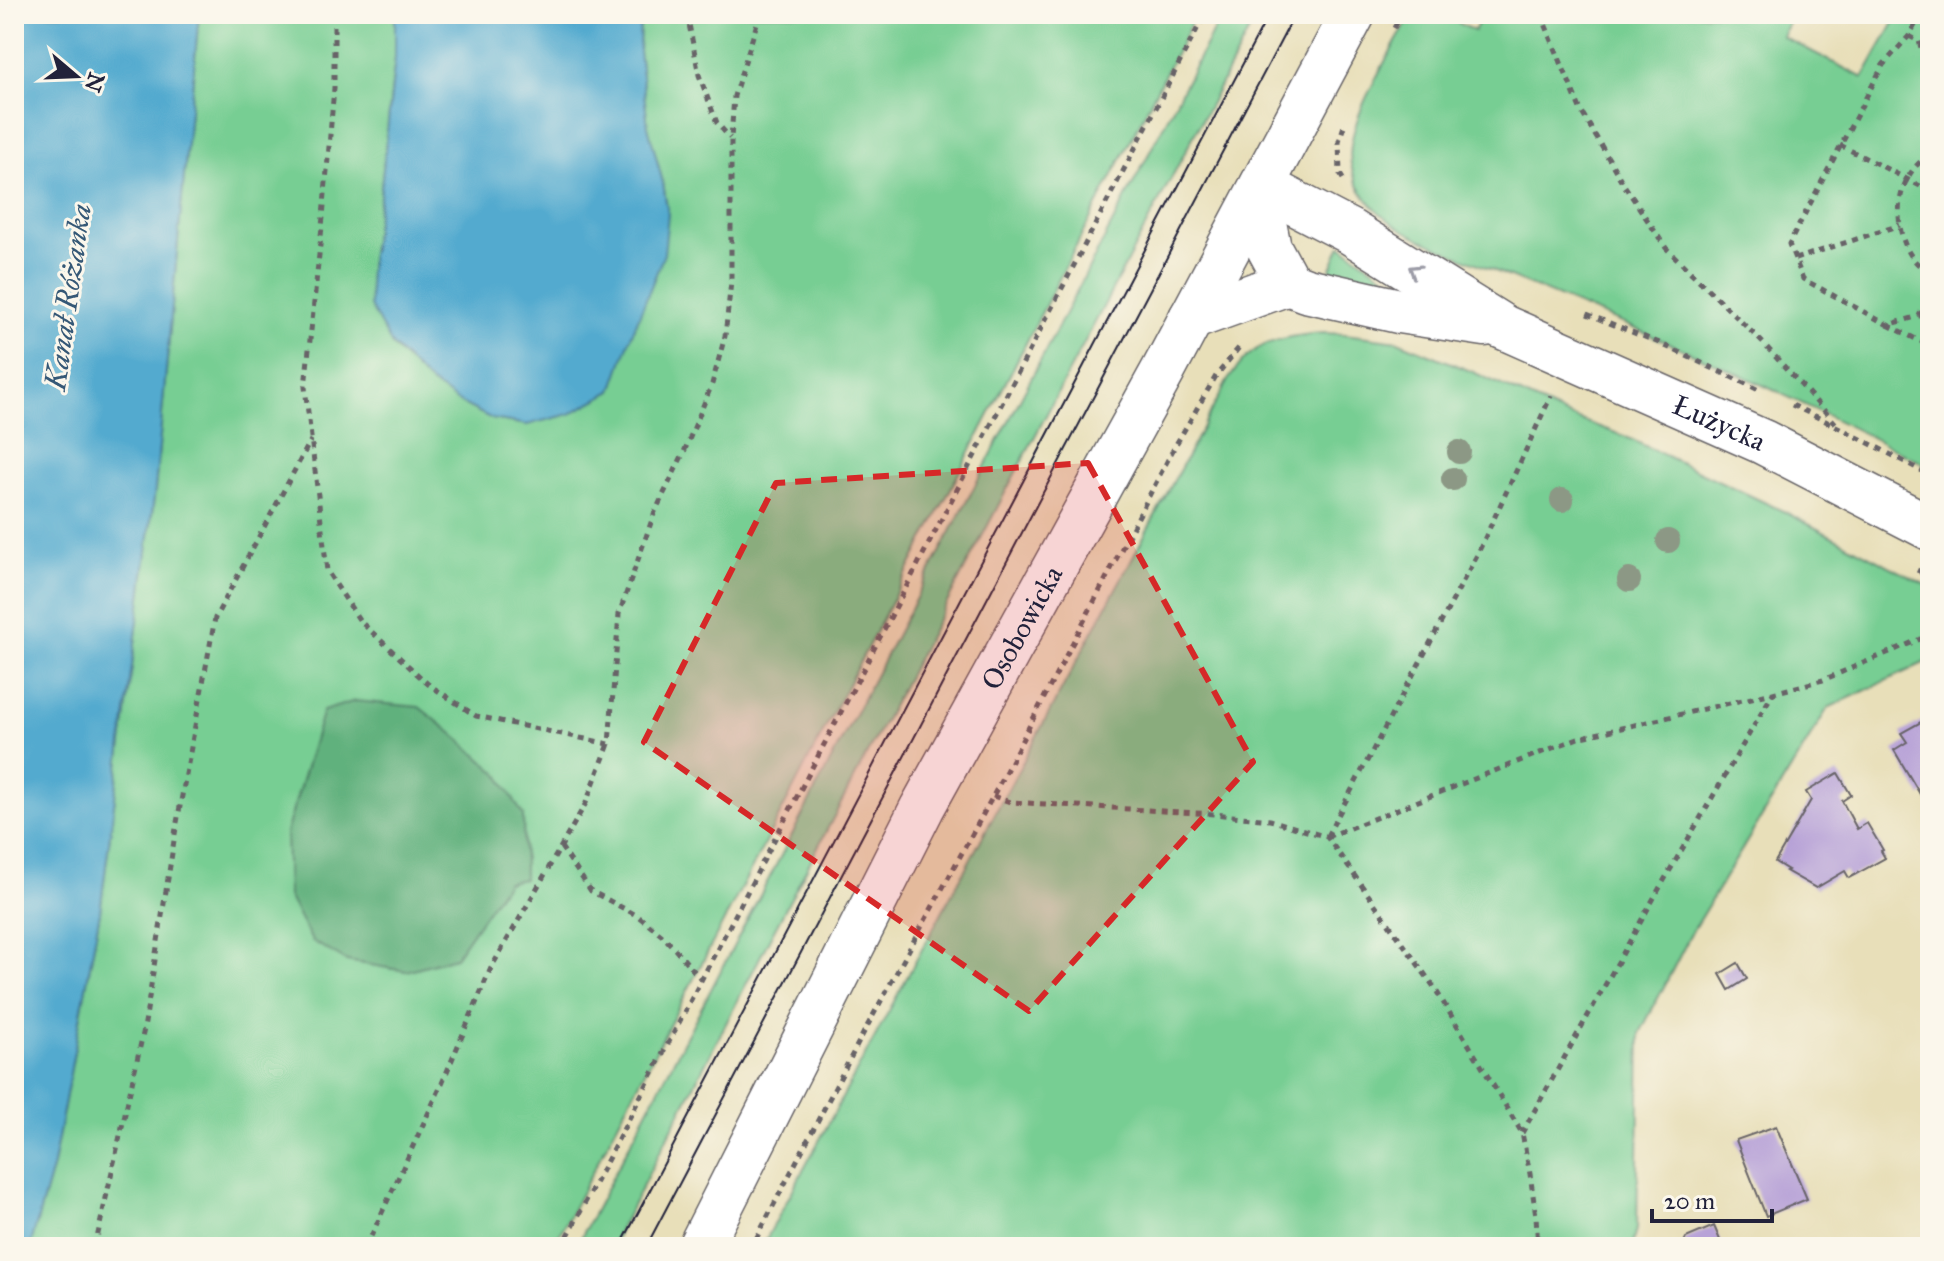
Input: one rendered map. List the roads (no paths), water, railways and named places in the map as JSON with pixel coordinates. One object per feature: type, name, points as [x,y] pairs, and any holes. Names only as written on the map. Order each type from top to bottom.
[{"type":"street","name":"Osobowicka","points":[[700,1247],[922,808],[1191,318],[1353,14]]},
{"type":"street","points":[[1191,318],[1288,283],[1269,248],[1263,218],[1262,186]]},
{"type":"street","name":"Łużycka","points":[[1262,186],[1349,231],[1503,327],[1763,442],[1930,528]]},
{"type":"street","name":"Łużycka","points":[[1288,283],[1399,311],[1503,327]]},
{"type":"water","name":"Kanał Różanka","points":[[14,14],[199,14],[155,490],[100,912],[53,1165],[30,1247],[14,1247]]},
{"type":"water","points":[[395,14],[640,14],[639,51],[648,126],[668,214],[664,254],[612,391],[570,414],[527,425],[492,419],[457,401],[428,381],[392,345],[370,306],[369,267],[395,57]]},
{"type":"tram line","points":[[620,1247],[1269,14]]},
{"type":"tram line","points":[[646,1247],[1295,14]]}]
